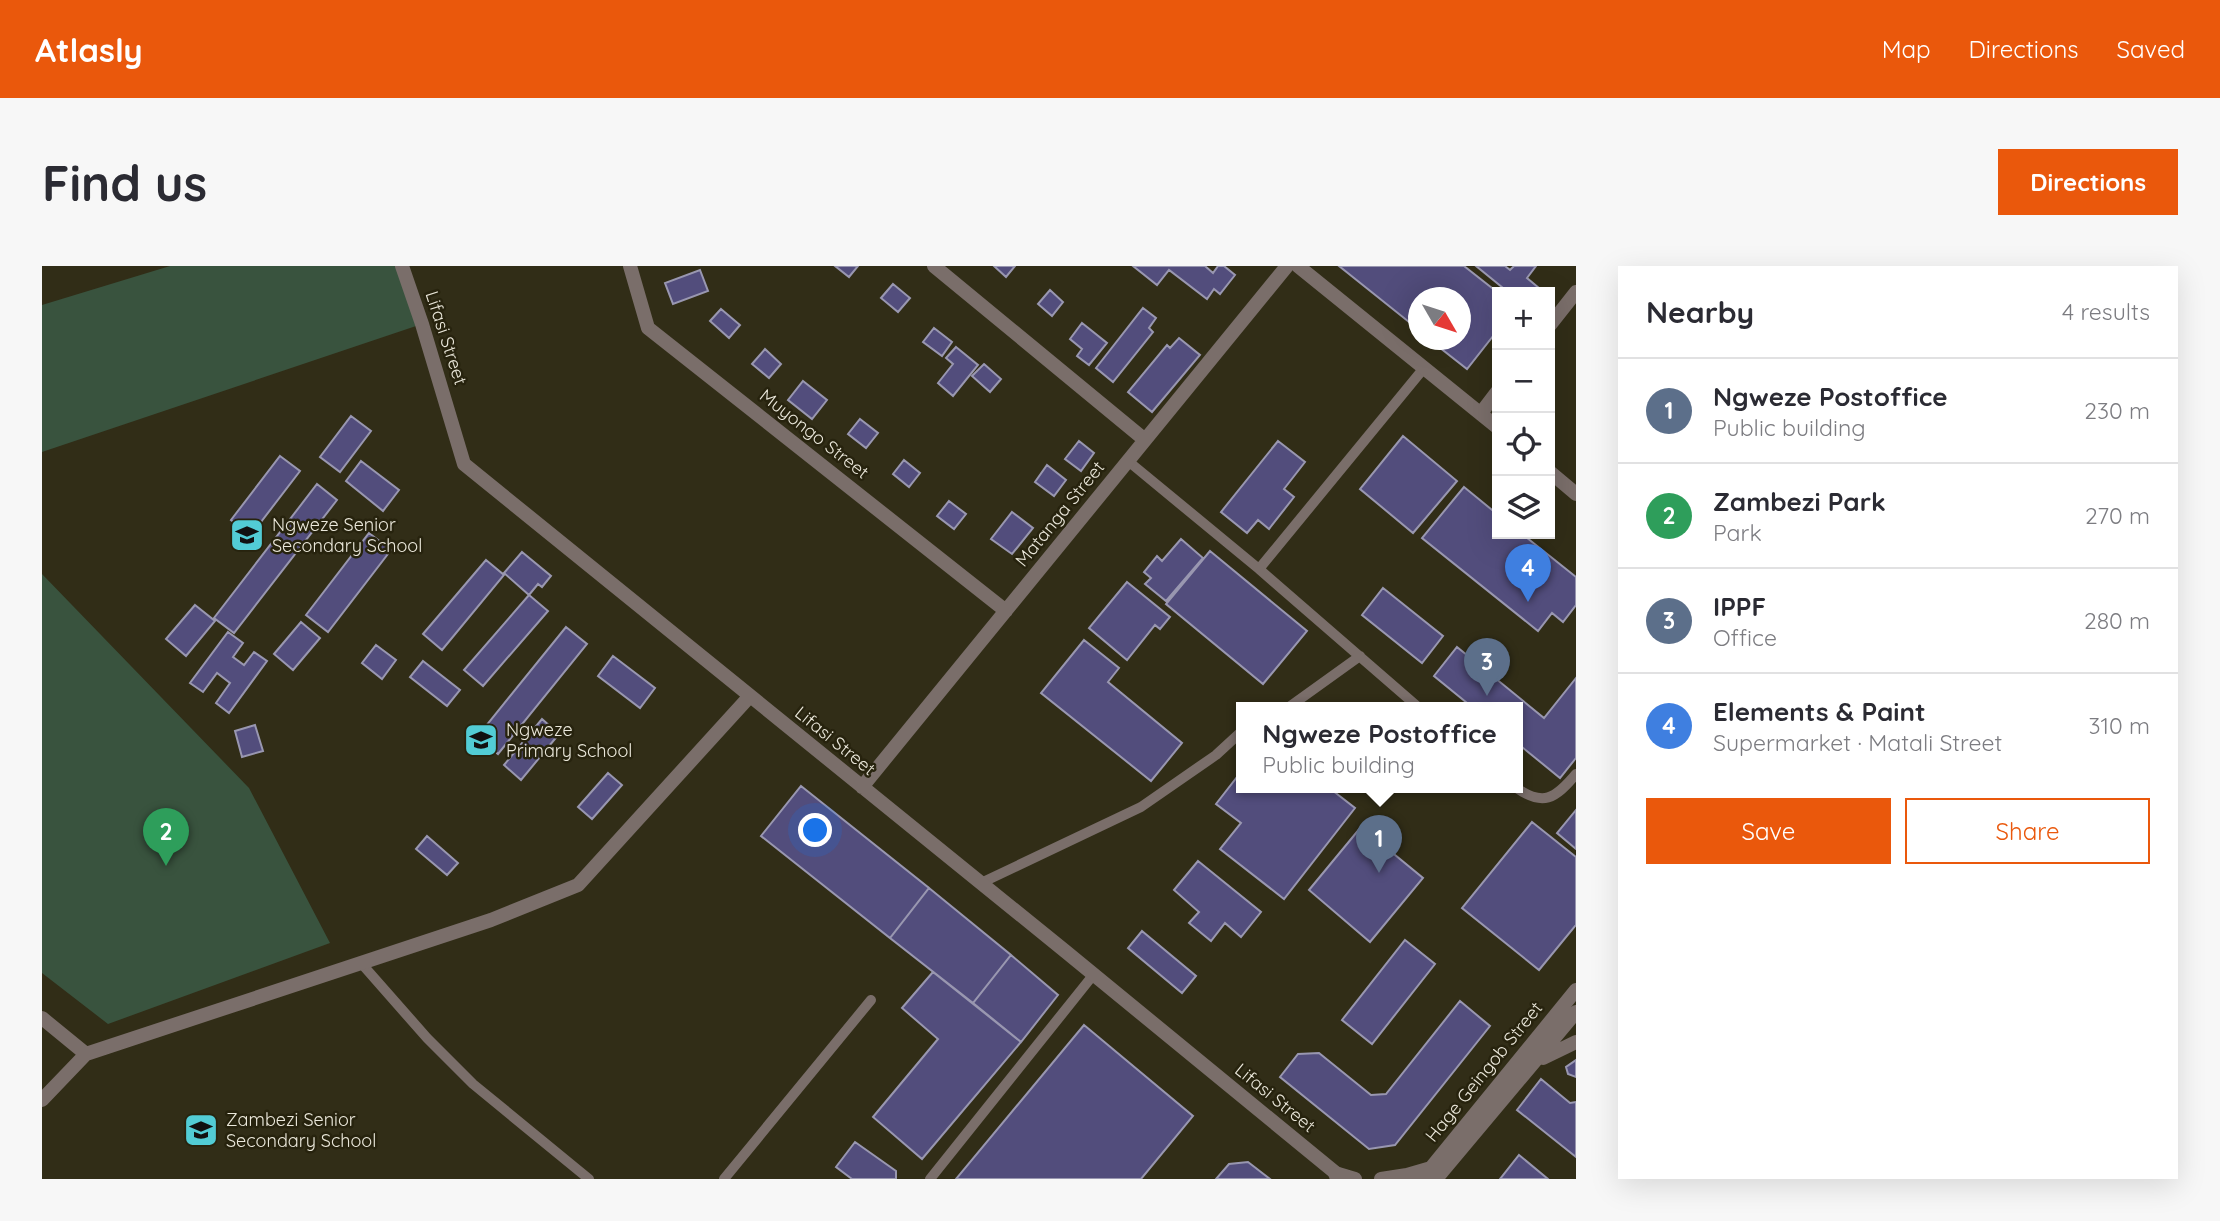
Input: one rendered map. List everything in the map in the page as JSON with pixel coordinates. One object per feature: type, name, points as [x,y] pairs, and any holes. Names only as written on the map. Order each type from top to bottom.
[{"type":"street","name":"Lifasi Street","points":[[402,266],[464,464],[1094,974],[1338,1177]]},
{"type":"street","name":"Muyongo Street","points":[[631,266],[648,328],[1006,611]]},
{"type":"street","points":[[934,266],[1145,440]]},
{"type":"street","name":"Matanga Street","points":[[862,787],[1287,266]]},
{"type":"street","points":[[1297,266],[1492,423]]},
{"type":"street","points":[[1555,319],[1576,292]]},
{"type":"street","points":[[1480,413],[1492,398]]},
{"type":"street","points":[[1555,476],[1576,494]]},
{"type":"street","points":[[42,1100],[86,1054],[491,920],[578,885],[750,696]]},
{"type":"street","name":"Hage Geingob Street","points":[[1430,1175],[1576,990]]},
{"type":"street","name":"Hage Geingob Street","points":[[1430,1175],[1534,1063],[1576,1012]]},
{"type":"street","points":[[42,1018],[86,1054]]},
{"type":"street","points":[[1534,1063],[1576,1042]]},
{"type":"street","points":[[1381,1179],[1430,1175]]},
{"type":"street","points":[[1338,1177],[1355,1179]]},
{"type":"lane","points":[[1259,569],[1424,368]]},
{"type":"lane","points":[[1128,461],[1259,569],[1412,702]]},
{"type":"lane","points":[[1296,702],[1360,656]]},
{"type":"lane","points":[[981,883],[1141,807],[1216,755],[1236,737]]},
{"type":"lane","points":[[1523,793],[1531,799],[1546,799],[1564,788],[1576,774]]},
{"type":"lane","points":[[361,963],[427,1038],[473,1084],[589,1179]]},
{"type":"lane","points":[[930,1179],[1094,974]]},
{"type":"lane","points":[[724,1179],[871,1000]]},
{"type":"green space","points":[[170,266],[402,266],[422,324],[42,452],[42,305]]},
{"type":"green space","points":[[42,574],[249,788],[330,943],[108,1024],[42,973]]},
{"type":"building","points":[[835,266],[858,266],[849,277]]},
{"type":"building","points":[[994,266],[1015,266],[1006,277]]},
{"type":"building","points":[[1133,266],[1205,266],[1213,273],[1218,266],[1224,266],[1235,275],[1220,294],[1214,289],[1207,299],[1169,270],[1157,285]]},
{"type":"building","points":[[1339,266],[1464,266],[1492,288],[1492,337],[1467,369],[1443,350],[1471,350],[1471,287],[1408,287],[1408,321]]},
{"type":"building","points":[[1476,266],[1505,266],[1510,270],[1514,266],[1536,266],[1527,278],[1538,287],[1502,287]]},
{"type":"building","points":[[700,270],[708,291],[673,304],[665,283]]},
{"type":"building","points":[[893,284],[910,298],[898,312],[881,298]]},
{"type":"building","points":[[1050,290],[1063,302],[1052,316],[1038,304]]},
{"type":"building","points":[[1143,308],[1156,318],[1149,328],[1153,332],[1113,382],[1096,368]]},
{"type":"building","points":[[721,309],[740,325],[729,338],[710,321]]},
{"type":"building","points":[[1082,323],[1107,343],[1089,365],[1077,356],[1082,349],[1070,339]]},
{"type":"building","points":[[934,328],[952,342],[942,356],[923,342]]},
{"type":"building","points":[[1179,338],[1200,355],[1152,412],[1128,392],[1167,345],[1170,348]]},
{"type":"building","points":[[956,347],[978,365],[953,396],[938,383],[953,364],[946,358]]},
{"type":"building","points":[[765,349],[781,364],[769,378],[752,364]]},
{"type":"building","points":[[984,364],[1001,379],[990,392],[972,376]]},
{"type":"building","points":[[803,381],[827,400],[812,419],[788,400]]},
{"type":"building","points":[[351,416],[371,431],[340,472],[320,457]]},
{"type":"building","points":[[860,419],[878,433],[866,448],[848,434]]},
{"type":"building","points":[[1403,436],[1457,481],[1413,533],[1360,489]]},
{"type":"building","points":[[1079,441],[1094,453],[1081,471],[1065,459]]},
{"type":"building","points":[[1278,441],[1305,462],[1284,489],[1294,497],[1269,529],[1258,520],[1247,533],[1221,512]]},
{"type":"building","points":[[280,456],[300,471],[251,535],[231,520]]},
{"type":"building","points":[[904,460],[920,473],[909,487],[893,474]]},
{"type":"building","points":[[361,461],[399,490],[383,511],[346,481]]},
{"type":"building","points":[[1047,465],[1066,480],[1054,496],[1035,482]]},
{"type":"building","points":[[317,484],[337,500],[234,633],[214,618]]},
{"type":"building","points":[[1464,487],[1492,510],[1492,539],[1528,539],[1576,577],[1576,605],[1563,622],[1552,613],[1538,631],[1422,538]]},
{"type":"building","points":[[949,501],[966,514],[954,529],[937,516]]},
{"type":"building","points":[[1012,512],[1033,528],[1012,554],[991,539]]},
{"type":"building","points":[[369,533],[391,550],[328,632],[306,615]]},
{"type":"building","points":[[1181,539],[1203,558],[1166,601],[1145,584],[1151,578],[1144,572],[1157,556],[1162,561]]},
{"type":"building","points":[[1210,551],[1307,631],[1263,684],[1166,604]]},
{"type":"building","points":[[522,552],[551,576],[542,587],[538,584],[529,595],[504,573]]},
{"type":"building","points":[[486,560],[504,575],[442,650],[423,634]]},
{"type":"building","points":[[1127,582],[1170,617],[1160,629],[1155,625],[1127,660],[1089,628]]},
{"type":"building","points":[[1383,588],[1443,636],[1422,663],[1362,615]]},
{"type":"building","points":[[529,595],[548,611],[483,686],[464,670]]},
{"type":"building","points":[[195,605],[215,621],[186,656],[166,639]]},
{"type":"building","points":[[301,622],[320,638],[293,670],[274,654]]},
{"type":"building","points":[[566,627],[587,644],[498,754],[477,737]]},
{"type":"building","points":[[228,632],[243,643],[233,657],[244,665],[254,652],[267,661],[229,713],[216,703],[230,683],[217,673],[203,692],[190,683]]},
{"type":"building","points":[[1084,640],[1119,668],[1108,682],[1182,743],[1151,781],[1041,693]]},
{"type":"building","points":[[376,645],[396,660],[382,679],[362,663]]},
{"type":"building","points":[[1457,647],[1544,718],[1576,678],[1576,758],[1560,778],[1523,748],[1523,702],[1466,702],[1434,676]]},
{"type":"building","points":[[613,656],[655,688],[640,708],[598,676]]},
{"type":"building","points":[[423,661],[460,690],[447,706],[410,677]]},
{"type":"building","points":[[542,719],[559,734],[521,780],[504,765]]},
{"type":"building","points":[[255,725],[263,751],[242,757],[235,731]]},
{"type":"building","points":[[608,773],[622,785],[592,819],[578,807]]},
{"type":"building","points":[[1236,778],[1236,793],[1336,793],[1355,808],[1284,899],[1220,849],[1241,823],[1216,804]]},
{"type":"building","points":[[801,786],[929,888],[890,938],[761,836]]},
{"type":"building","points":[[1576,810],[1576,849],[1557,833]]},
{"type":"building","points":[[1532,822],[1576,857],[1576,925],[1539,970],[1462,908]]},
{"type":"building","points":[[1361,827],[1423,878],[1370,942],[1309,890]]},
{"type":"building","points":[[427,836],[458,863],[447,875],[416,849]]},
{"type":"building","points":[[1198,861],[1261,912],[1241,937],[1225,923],[1211,941],[1189,923],[1199,912],[1174,890]]},
{"type":"building","points":[[929,888],[1011,955],[973,1003],[890,938]]},
{"type":"building","points":[[1142,931],[1196,976],[1182,993],[1128,948]]},
{"type":"building","points":[[1405,940],[1435,964],[1372,1044],[1342,1020]]},
{"type":"building","points":[[1011,955],[1058,995],[1021,1042],[973,1003]]},
{"type":"building","points":[[933,972],[1021,1042],[922,1159],[873,1117],[938,1039],[902,1008]]},
{"type":"building","points":[[1460,1001],[1490,1026],[1395,1145],[1369,1149],[1280,1077],[1298,1054],[1319,1053],[1371,1095],[1386,1094]]},
{"type":"building","points":[[1084,1025],[1193,1116],[1141,1179],[956,1179]]},
{"type":"building","points":[[1576,1060],[1576,1077],[1568,1074],[1566,1067]]},
{"type":"building","points":[[1541,1079],[1570,1103],[1576,1102],[1576,1157],[1517,1110]]},
{"type":"building","points":[[855,1142],[896,1171],[896,1179],[852,1179],[836,1167]]},
{"type":"building","points":[[1519,1155],[1548,1179],[1500,1179]]},
{"type":"building","points":[[1248,1162],[1270,1179],[1216,1179],[1229,1164]]},
{"type":"place","name":"Ngweze Senior Secondary School","points":[[247,535]]},
{"type":"place","name":"Elements & Paint","points":[[1528,602]]},
{"type":"place","name":"IPPF","points":[[1487,696]]},
{"type":"place","name":"Ngweze Primary School","points":[[481,740]]},
{"type":"place","name":"Zambezi Park","points":[[166,866]]},
{"type":"place","name":"Ngweze Postoffice","points":[[1379,873]]},
{"type":"place","name":"Zambezi Senior Secondary School","points":[[201,1130]]}]
